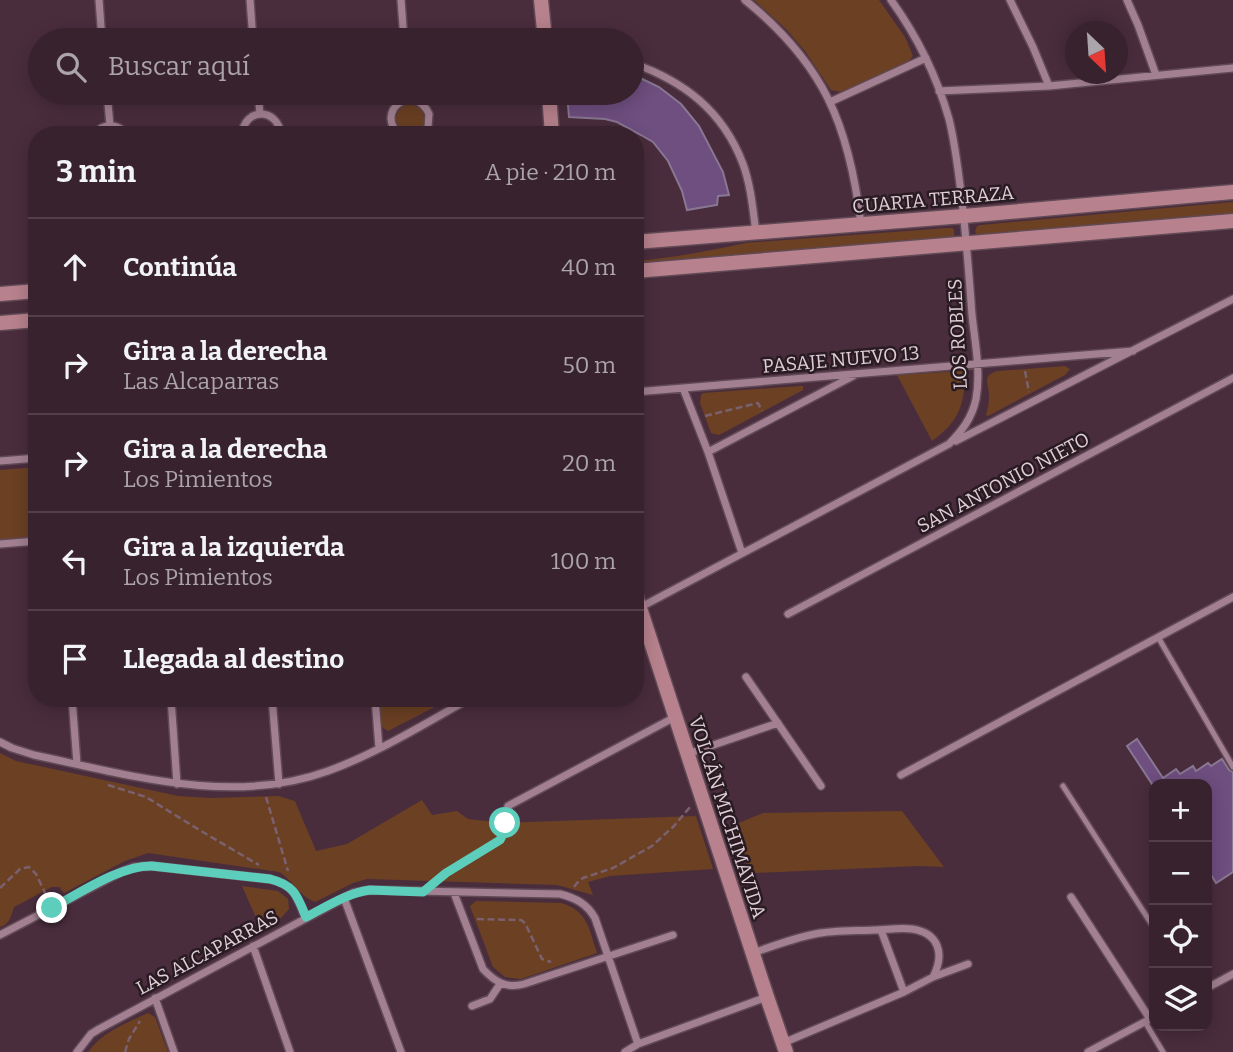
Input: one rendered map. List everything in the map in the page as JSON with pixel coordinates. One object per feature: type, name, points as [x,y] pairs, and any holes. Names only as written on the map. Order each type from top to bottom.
[{"type":"main road","points":[[541,0],[544,28]]},
{"type":"main road","points":[[550,105],[551,126]]},
{"type":"main road","name":"CUARTA TERRAZA","points":[[644,241],[1233,192]]},
{"type":"main road","points":[[644,270],[1233,221]]},
{"type":"main road","points":[[0,295],[28,293]]},
{"type":"main road","points":[[0,323],[28,321]]},
{"type":"main road","name":"VOLCÁN MICHIMAVIDA","points":[[644,626],[785,1047]]},
{"type":"street","points":[[99,0],[101,28]]},
{"type":"street","points":[[250,0],[252,28]]},
{"type":"street","points":[[401,0],[403,28]]},
{"type":"street","points":[[745,0],[787,38],[823,88],[847,149],[861,224]]},
{"type":"street","name":"LOS ROBLES","points":[[644,605],[949,444],[972,413],[976,393],[976,364],[957,157],[948,118],[926,58],[891,0]]},
{"type":"street","points":[[1010,0],[1049,86]]},
{"type":"street","points":[[1127,0],[1156,75]]},
{"type":"street","points":[[830,102],[926,58]]},
{"type":"street","points":[[644,68],[689,90],[713,113],[730,138],[743,165],[751,193],[756,233]]},
{"type":"street","points":[[939,92],[1049,86],[1233,68]]},
{"type":"street","points":[[108,105],[110,125]]},
{"type":"street","points":[[259,105],[260,114]]},
{"type":"street","points":[[392,126],[391,114],[397,105]]},
{"type":"street","points":[[423,105],[429,114],[428,126]]},
{"type":"street","points":[[244,126],[249,118],[260,114],[273,117],[278,126]]},
{"type":"street","points":[[106,126],[114,126]]},
{"type":"street","points":[[949,444],[1233,299]]},
{"type":"street","name":"PASAJE NUEVO 13","points":[[644,390],[1133,351]]},
{"type":"street","points":[[708,452],[859,374]]},
{"type":"street","name":"SAN ANTONIO NIETO","points":[[788,614],[1233,377]]},
{"type":"street","points":[[683,388],[742,553]]},
{"type":"street","points":[[0,461],[28,459]]},
{"type":"street","points":[[0,544],[28,542]]},
{"type":"street","points":[[901,775],[1233,597]]},
{"type":"street","points":[[746,677],[821,786]]},
{"type":"street","points":[[73,707],[77,764]]},
{"type":"street","points":[[172,707],[177,784]]},
{"type":"street","points":[[273,707],[279,784]]},
{"type":"street","points":[[376,707],[379,748]]},
{"type":"street","points":[[0,741],[12,748],[77,764],[177,784],[262,786],[327,772],[379,748],[454,707]]},
{"type":"street","points":[[508,806],[675,716]]},
{"type":"street","points":[[687,754],[778,723]]},
{"type":"street","points":[[0,935],[121,872],[143,866],[281,882],[294,891],[306,917]]},
{"type":"street","name":"LAS ALCAPARRAS","points":[[77,1052],[91,1034],[344,898],[370,890],[560,894],[570,897]]},
{"type":"street","points":[[454,893],[483,970],[500,984],[518,986],[673,935]]},
{"type":"street","points":[[570,897],[591,911],[598,926],[638,1044]]},
{"type":"street","points":[[1071,897],[1149,1017]]},
{"type":"street","points":[[344,898],[401,1052]]},
{"type":"street","points":[[753,953],[815,934],[911,929],[926,933],[934,939],[939,949],[938,967],[933,977]]},
{"type":"street","points":[[881,930],[904,992]]},
{"type":"street","points":[[253,946],[290,1052]]},
{"type":"street","points":[[785,1047],[933,977],[968,964]]},
{"type":"street","points":[[1212,985],[1233,974]]},
{"type":"street","points":[[472,1006],[490,999],[500,984]]},
{"type":"street","points":[[625,1052],[638,1044],[767,997]]},
{"type":"street","points":[[155,998],[174,1052]]},
{"type":"street","points":[[1091,1051],[1149,1020]]},
{"type":"lane","points":[[1158,637],[1233,767]]},
{"type":"lane","points":[[1063,786],[1149,920]]},
{"type":"lane","points":[[1155,1031],[1163,1052]]},
{"type":"path","points":[[1023,361],[1031,402]]},
{"type":"path","points":[[695,419],[758,402],[767,421]]},
{"type":"path","points":[[107,784],[146,797],[256,863],[281,882]]},
{"type":"path","points":[[262,786],[294,891]]},
{"type":"path","points":[[570,897],[580,880],[613,868],[652,846],[683,817],[700,794]]},
{"type":"path","points":[[423,892],[446,873],[500,840],[505,830],[508,806]]},
{"type":"path","points":[[0,888],[20,869],[29,867],[36,874],[52,908]]},
{"type":"path","points":[[463,918],[521,920],[528,927],[542,959],[551,962],[566,958],[570,970]]},
{"type":"path","points":[[125,1052],[129,1039],[155,998]]},
{"type":"shaded area","points":[[754,0],[879,0],[905,37],[913,56],[909,61],[842,92],[831,90],[805,51],[786,29]]},
{"type":"shaded area","points":[[405,106],[415,106],[423,114],[422,126],[397,124],[397,114]]},
{"type":"shaded area","points":[[1233,202],[1233,213],[982,236],[975,232],[977,226],[981,225]]},
{"type":"shaded area","points":[[952,228],[954,230],[952,238],[644,263],[644,260],[745,243]]},
{"type":"shaded area","points":[[1065,366],[1070,369],[1065,375],[986,415],[989,375],[998,371]]},
{"type":"shaded area","points":[[964,371],[964,393],[959,411],[949,427],[932,441],[897,375]]},
{"type":"shaded area","points":[[803,386],[803,390],[719,435],[711,433],[700,403],[703,393]]},
{"type":"shaded area","points":[[28,468],[28,539],[0,541],[0,470]]},
{"type":"shaded area","points":[[381,707],[435,707],[388,731],[382,727]]},
{"type":"shaded area","points":[[0,753],[16,761],[178,796],[278,796],[295,801],[316,851],[347,844],[422,800],[432,815],[457,811],[468,819],[504,823],[696,816],[713,869],[610,876],[588,882],[593,895],[557,885],[367,879],[315,902],[279,872],[148,853],[125,861],[64,893],[59,887],[52,887],[14,907],[8,922],[0,927]]},
{"type":"shaded area","points":[[902,811],[944,867],[754,873],[749,871],[729,827],[763,813]]},
{"type":"shaded area","points":[[242,886],[278,891],[288,899],[289,909],[281,918],[261,929]]},
{"type":"shaded area","points":[[476,901],[561,903],[570,906],[586,922],[597,953],[521,979],[505,977],[493,967],[470,906]]},
{"type":"shaded area","points":[[148,1013],[155,1017],[168,1052],[88,1052],[123,1024]]},
{"type":"building","points":[[644,80],[659,87],[681,104],[699,126],[723,172],[729,195],[718,196],[717,205],[687,210],[682,191],[668,161],[653,142],[644,137],[644,126],[624,126],[605,119],[569,117],[568,105],[644,105]]},
{"type":"building","points":[[1137,739],[1163,778],[1176,769],[1180,774],[1193,766],[1196,771],[1208,763],[1211,766],[1222,759],[1233,772],[1233,872],[1216,883],[1212,876],[1212,779],[1149,779],[1127,746]]},
{"type":"route","points":[[52,908],[121,872],[134,867],[152,866],[281,882],[294,891],[306,917],[362,891],[423,892],[446,873],[500,840],[505,823]]}]
